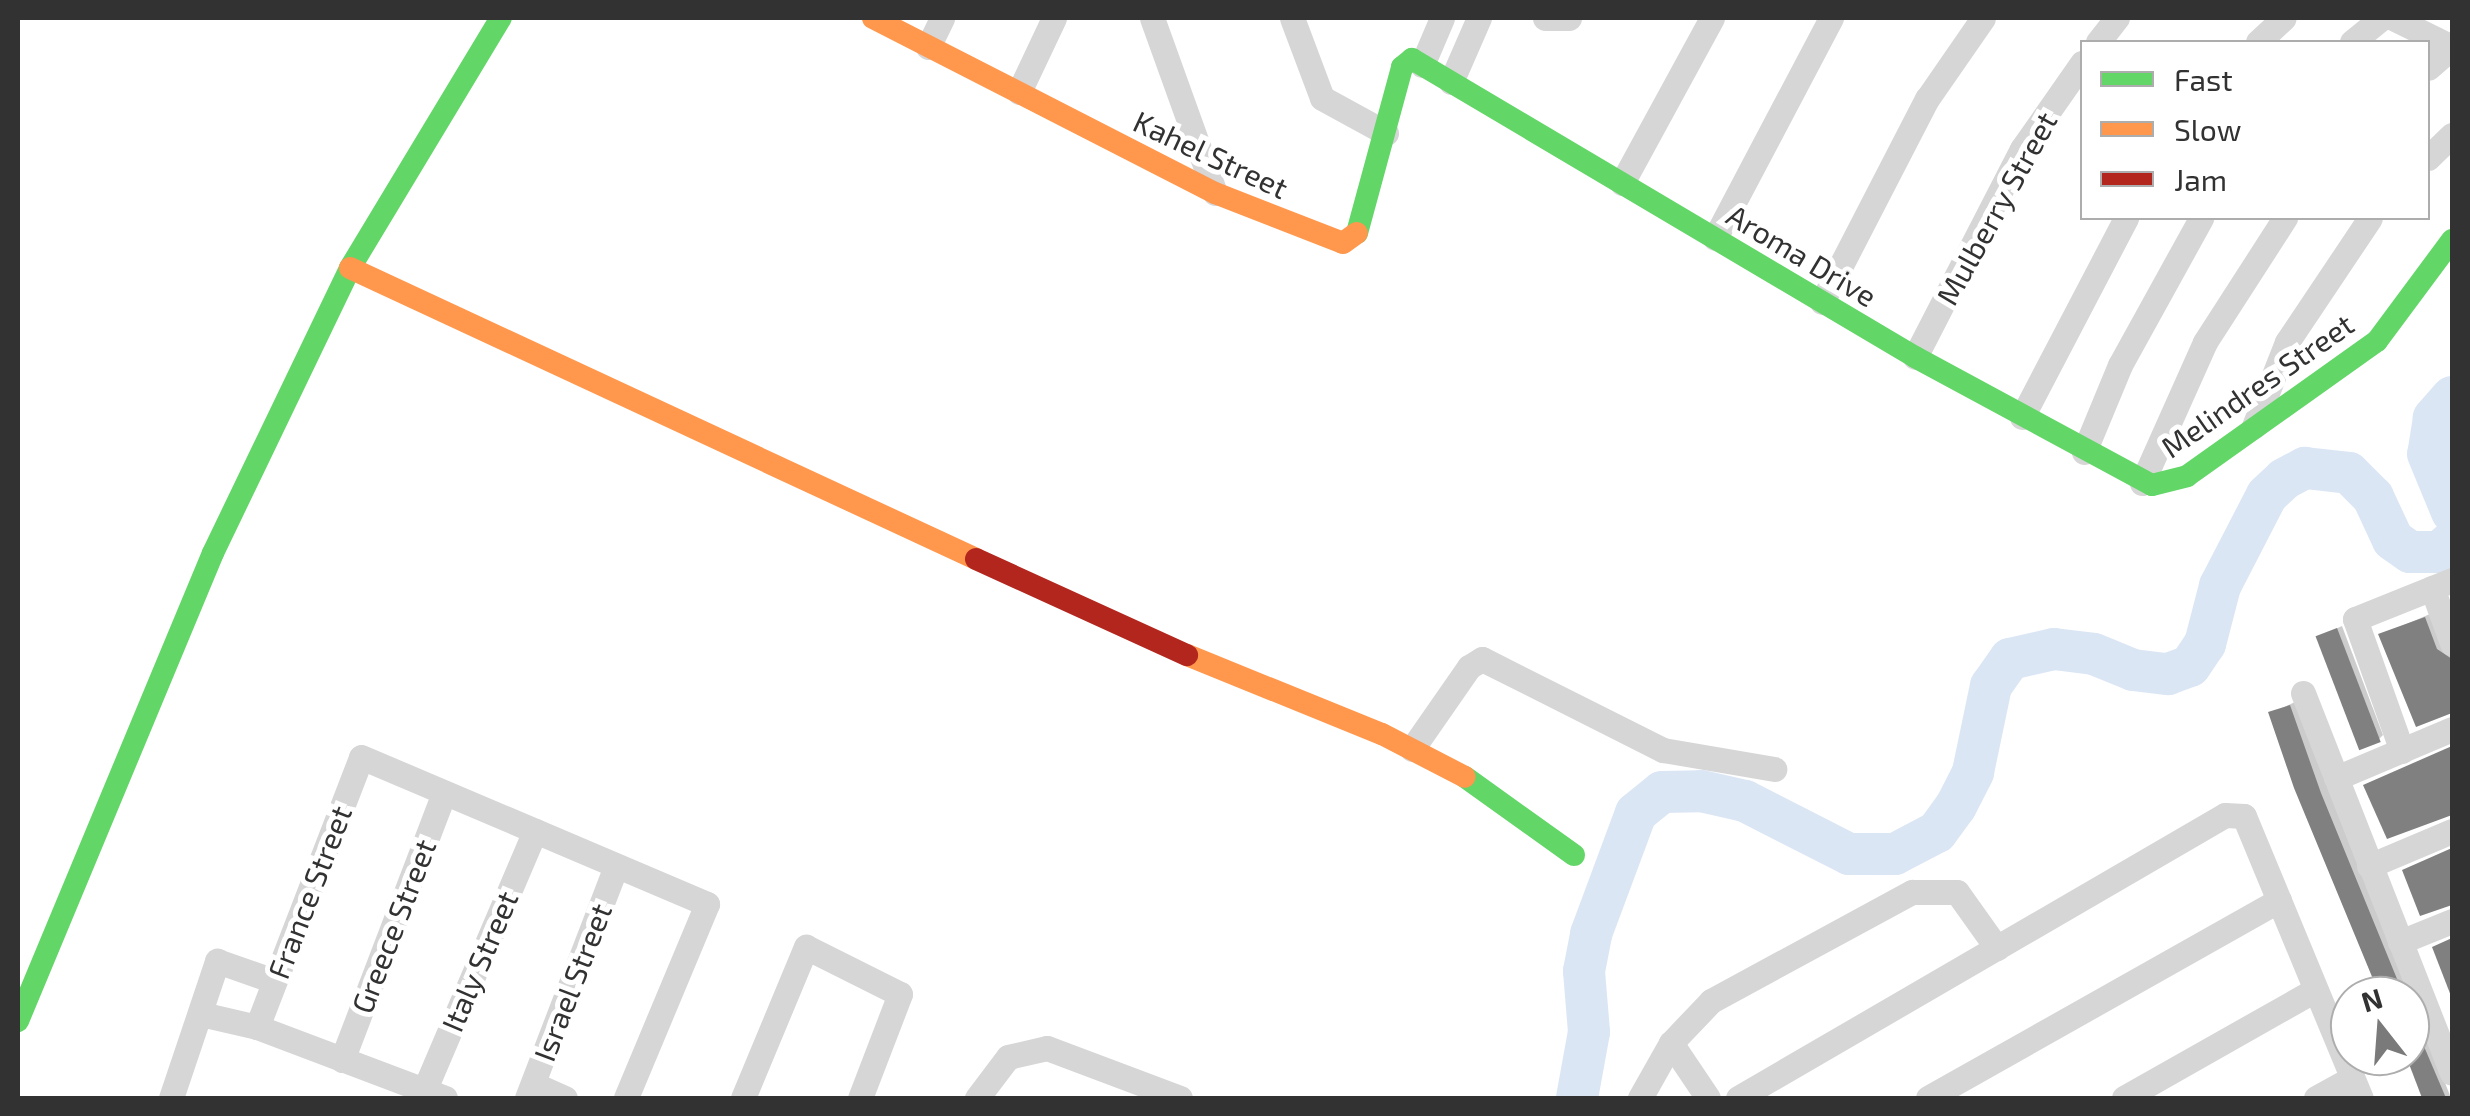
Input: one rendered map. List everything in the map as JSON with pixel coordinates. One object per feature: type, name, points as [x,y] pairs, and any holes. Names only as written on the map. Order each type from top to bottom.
[{"type":"street","points":[[18,1021],[212,553],[350,268],[501,18]]},
{"type":"street","name":"Kahel Street","points":[[873,18],[1215,193],[1350,242],[1363,228],[1402,67],[1416,62]]},
{"type":"street","points":[[928,47],[942,18]]},
{"type":"street","points":[[1019,92],[1054,18]]},
{"type":"street","points":[[1152,18],[1215,193]]},
{"type":"street","points":[[1292,18],[1322,98],[1386,133]]},
{"type":"street","points":[[1416,62],[1442,18]]},
{"type":"street","points":[[1450,82],[1479,18]]},
{"type":"street","points":[[1545,18],[1569,18]]},
{"type":"street","points":[[1622,183],[1712,18]]},
{"type":"street","points":[[1715,238],[1831,18]]},
{"type":"street","points":[[1822,302],[1926,99],[1983,18]]},
{"type":"street","points":[[2100,40],[2117,18]]},
{"type":"street","points":[[2260,40],[2284,18]]},
{"type":"street","points":[[2354,40],[2382,18]]},
{"type":"street","points":[[2393,18],[2452,47],[2430,66]]},
{"type":"street","name":"Aroma Drive","points":[[1416,62],[2084,452],[2142,482],[2168,483]]},
{"type":"street","name":"Mulberry Street","points":[[1916,356],[2022,149],[2080,65]]},
{"type":"street","points":[[2430,156],[2452,135]]},
{"type":"street","points":[[2022,417],[2125,220]]},
{"type":"street","points":[[2084,452],[2120,365],[2200,220]]},
{"type":"street","points":[[2142,482],[2205,342],[2284,220]]},
{"type":"street","points":[[2253,428],[2287,342],[2369,220]]},
{"type":"street","name":"Melindres Street","points":[[2168,483],[2377,341],[2452,240]]},
{"type":"street","points":[[350,268],[1155,642],[1288,692],[1412,749],[1468,778],[1574,855]]},
{"type":"street","points":[[2402,750],[2355,618],[2442,584],[2452,643]]},
{"type":"street","points":[[1412,749],[1469,666],[1482,659],[1663,750],[1774,769]]},
{"type":"street","points":[[2303,693],[2400,942],[2442,1017],[2452,1073]]},
{"type":"street","points":[[2336,778],[2452,729]]},
{"type":"street","name":"France Street","points":[[257,1027],[360,757],[444,793]]},
{"type":"street","points":[[444,793],[707,904],[626,1098]]},
{"type":"street","name":"Greece Street","points":[[342,1060],[444,793]]},
{"type":"street","points":[[1738,1098],[2225,816],[2244,816],[2356,1088],[2316,1098]]},
{"type":"street","name":"Italy Street","points":[[434,1094],[535,831]]},
{"type":"street","points":[[2369,866],[2452,831]]},
{"type":"street","name":"Israel Street","points":[[530,1092],[616,866]]},
{"type":"street","points":[[1640,1098],[1672,1043],[1710,1001],[1912,892],[1957,892],[1997,948]]},
{"type":"street","points":[[1928,1098],[2279,900]]},
{"type":"street","points":[[2400,942],[2452,921]]},
{"type":"street","points":[[743,1098],[806,946],[900,994],[860,1098]]},
{"type":"street","points":[[171,1098],[217,960],[274,982]]},
{"type":"street","points":[[2124,1098],[2315,990]]},
{"type":"street","points":[[202,1014],[257,1027],[434,1094]]},
{"type":"street","points":[[1672,1043],[1708,1098]]},
{"type":"street","points":[[981,1097],[1008,1057],[1048,1048],[1180,1098]]},
{"type":"street","points":[[530,1092],[565,1098]]},
{"type":"building","points":[[2425,617],[2437,649],[2452,659],[2452,713],[2416,727],[2378,634]]},
{"type":"building","points":[[2337,628],[2381,742],[2359,750],[2316,636]]},
{"type":"building","points":[[2290,705],[2321,793],[2396,976],[2372,976],[2294,788],[2268,712]]},
{"type":"building","points":[[2452,746],[2452,815],[2387,839],[2363,785]]},
{"type":"building","points":[[2452,848],[2452,905],[2420,916],[2402,870]]},
{"type":"building","points":[[2452,938],[2452,996],[2451,996],[2432,947]]},
{"type":"building","points":[[2430,1061],[2446,1098],[2422,1098],[2414,1076],[2430,1076]]},
{"type":"waterway","points":[[2452,397],[2434,418],[2428,454],[2452,512]]},
{"type":"waterway","points":[[1577,1098],[1589,1032],[1584,971],[1591,934],[1636,813],[1662,792],[1701,791],[1745,801],[1849,854],[1895,854],[1937,832],[1956,806],[1973,772],[1991,686],[2010,659],[2054,649],[2094,654],[2133,670],[2168,674],[2190,666],[2205,644],[2220,586],[2267,495],[2284,479],[2305,468],[2349,473],[2373,497],[2393,540],[2410,552],[2439,552],[2452,541]]},
{"type":"traffic: fast","points":[[18,1021],[213,553],[350,268],[501,18]]},
{"type":"traffic: fast","points":[[1357,233],[1402,67],[1412,59],[1915,357],[2152,485],[2187,476],[2377,341],[2452,240]]},
{"type":"traffic: fast","points":[[1465,777],[1574,855]]},
{"type":"traffic: slow","points":[[873,18],[1215,193],[1343,243],[1357,233]]},
{"type":"traffic: slow","points":[[350,268],[976,559]]},
{"type":"traffic: slow","points":[[1187,655],[1382,734],[1465,777]]},
{"type":"traffic: jam","points":[[976,559],[1187,655]]}]
